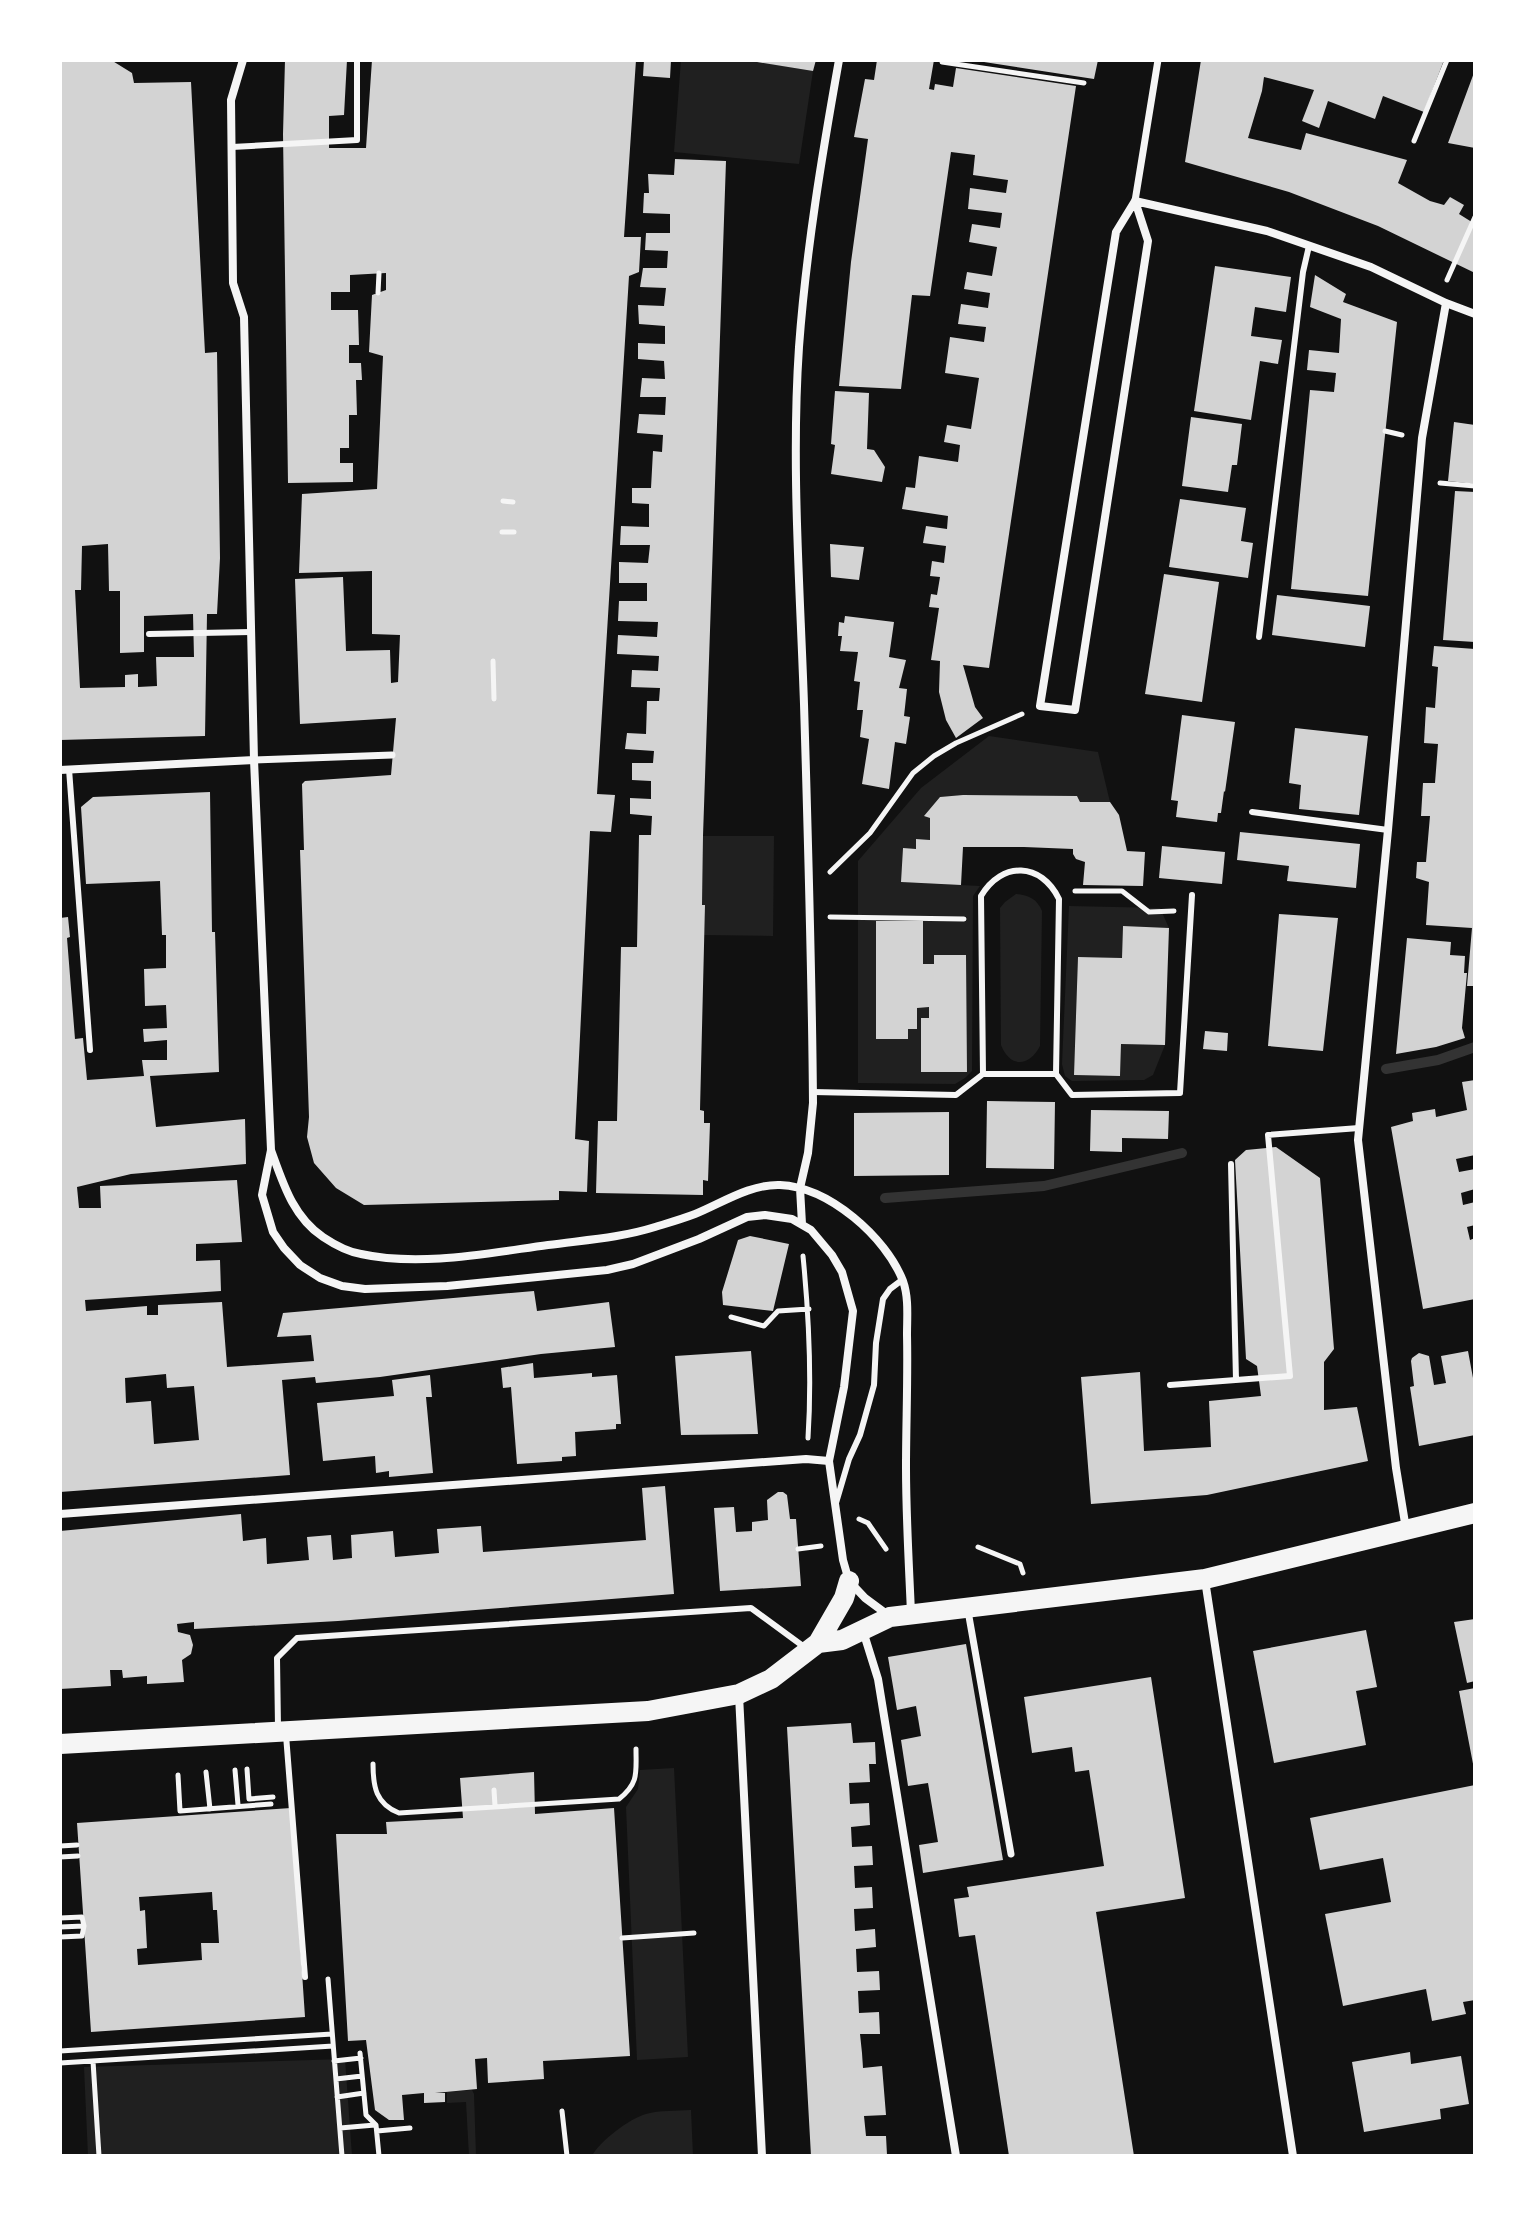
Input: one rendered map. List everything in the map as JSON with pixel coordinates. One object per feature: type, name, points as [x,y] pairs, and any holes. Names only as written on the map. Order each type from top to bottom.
[{"type":"main road","points":[[814,1647],[842,1640],[890,1617],[1205,1579],[1475,1513]]},
{"type":"main road","points":[[60,1744],[648,1711],[739,1694],[771,1679],[814,1647],[844,1598],[849,1581]]},
{"type":"street","points":[[243,60],[231,100],[233,283],[244,317],[254,760],[271,1150],[262,1195],[273,1232],[300,1265],[320,1278],[365,1289],[447,1286],[607,1270],[646,1259],[747,1217],[782,1216],[802,1224],[819,1238],[842,1272],[853,1311],[844,1387],[829,1461],[843,1560],[849,1581],[890,1617]]},
{"type":"street","points":[[802,1224],[800,1188],[808,1153],[813,1092],[804,716],[797,568],[799,363],[808,251],[839,60]]},
{"type":"street","points":[[1135,201],[1148,241],[1075,710],[1040,706],[1116,232],[1135,201],[1158,60]]},
{"type":"street","points":[[1135,201],[1267,231],[1371,267],[1475,314]]},
{"type":"street","points":[[1407,1529],[1358,1140],[1419,481],[1442,301]]},
{"type":"street","points":[[65,769],[392,755]]},
{"type":"street","points":[[271,1150],[285,1188],[306,1222],[338,1246],[358,1254],[378,1257],[426,1259],[612,1237],[654,1228],[762,1186],[800,1188],[850,1215],[881,1243],[893,1260],[906,1292],[906,1467],[911,1614]]},
{"type":"street","points":[[60,1514],[806,1459],[829,1461]]},
{"type":"street","points":[[1205,1579],[1293,2156]]},
{"type":"street","points":[[968,1609],[1011,1854]]},
{"type":"street","points":[[863,1631],[878,1679],[956,2156]]},
{"type":"street","points":[[739,1694],[762,2156]]},
{"type":"lane","points":[[232,147],[357,140],[357,60]]},
{"type":"lane","points":[[1259,637],[1303,272],[1309,246]]},
{"type":"lane","points":[[149,634],[251,632]]},
{"type":"lane","points":[[65,769],[90,1050]]},
{"type":"lane","points":[[1252,812],[1388,830]]},
{"type":"lane","points":[[983,1074],[981,896],[987,885],[997,877],[1020,870],[1033,872],[1045,879],[1059,899],[1056,1074],[1072,1095],[1180,1093],[1192,895]]},
{"type":"lane","points":[[813,1092],[956,1095],[983,1074],[1056,1074]]},
{"type":"lane","points":[[1170,1385],[1290,1376],[1268,1135],[1359,1128]]},
{"type":"lane","points":[[1231,1164],[1236,1380]]},
{"type":"lane","points":[[836,1503],[874,1385],[883,1299],[902,1280]]},
{"type":"lane","points":[[305,1977],[277,1658],[297,1638],[751,1608],[814,1647]]},
{"type":"path","points":[[942,60],[1084,83]]},
{"type":"path","points":[[1414,141],[1447,60]]},
{"type":"path","points":[[1442,301],[1475,217]]},
{"type":"path","points":[[378,293],[379,273]]},
{"type":"path","points":[[1419,481],[1475,486]]},
{"type":"path","points":[[503,501],[513,502]]},
{"type":"path","points":[[502,532],[514,532]]},
{"type":"path","points":[[493,661],[494,699]]},
{"type":"path","points":[[809,891],[870,833],[913,773],[934,756],[1040,706]]},
{"type":"path","points":[[1059,899],[1072,891],[1122,891],[1149,912],[1191,911]]},
{"type":"path","points":[[809,917],[981,920]]},
{"type":"path","points":[[802,1224],[809,1309],[811,1397],[806,1459]]},
{"type":"path","points":[[731,1317],[764,1326],[778,1311],[809,1309]]},
{"type":"path","points":[[838,1521],[855,1517],[868,1523],[889,1554],[908,1557]]},
{"type":"path","points":[[798,1549],[813,1547]]},
{"type":"path","points":[[978,1547],[1020,1564],[1033,1601]]},
{"type":"path","points":[[373,1764],[373,1780],[378,1796],[388,1808],[399,1813],[619,1799],[635,1781],[636,1749]]},
{"type":"path","points":[[178,1775],[180,1811],[278,1804],[277,1797],[249,1799],[247,1769]]},
{"type":"path","points":[[235,1770],[238,1805]]},
{"type":"path","points":[[206,1772],[210,1809]]},
{"type":"path","points":[[494,1790],[495,1806]]},
{"type":"path","points":[[60,1846],[77,1845]]},
{"type":"path","points":[[60,1857],[78,1856]]},
{"type":"path","points":[[60,1918],[82,1917],[84,1926],[82,1936],[60,1937]]},
{"type":"path","points":[[60,1927],[84,1926]]},
{"type":"path","points":[[622,1938],[694,1933]]},
{"type":"path","points":[[60,2051],[332,2034]]},
{"type":"path","points":[[60,2063],[333,2046]]},
{"type":"path","points":[[334,2061],[361,2056],[366,2115],[376,2128],[379,2156]]},
{"type":"path","points":[[93,2061],[99,2156]]},
{"type":"path","points":[[336,2079],[362,2076]]},
{"type":"path","points":[[337,2097],[364,2093]]},
{"type":"path","points":[[562,2111],[567,2156]]},
{"type":"path","points":[[340,2128],[410,2128]]},
{"type":"shaded area","points":[[681,60],[747,60],[813,71],[799,164],[674,152]]},
{"type":"shaded area","points":[[989,736],[1098,752],[1110,802],[1080,802],[1077,796],[940,797],[925,815],[930,818],[930,840],[917,839],[916,849],[903,849],[901,882],[980,886],[973,896],[972,1071],[955,1084],[858,1083],[858,861],[921,788]]},
{"type":"shaded area","points":[[703,836],[774,836],[773,936],[704,935]]},
{"type":"shaded area","points":[[1016,894],[1032,898],[1042,911],[1040,1046],[1031,1058],[1020,1062],[1009,1058],[1001,1045],[1000,908]]},
{"type":"shaded area","points":[[1069,906],[1160,908],[1169,928],[1123,926],[1122,958],[1078,957],[1074,1075],[1120,1076],[1121,1044],[1165,1045],[1153,1075],[1144,1080],[1072,1081],[1065,1076],[1062,1064]]},
{"type":"shaded area","points":[[674,1768],[688,2057],[637,2060],[626,1807],[638,1789],[640,1770]]},
{"type":"shaded area","points":[[345,2059],[352,2156],[88,2156],[84,2067]]},
{"type":"shaded area","points":[[472,2090],[476,2156],[469,2156],[466,2102],[447,2103],[447,2092]]},
{"type":"shaded area","points":[[691,2110],[693,2156],[592,2156],[608,2138],[639,2116]]},
{"type":"building","points":[[60,60],[111,60],[132,73],[134,83],[191,82],[205,353],[217,352],[220,558],[217,614],[207,614],[205,736],[60,740]],"holes":[[[108,544],[109,591],[120,591],[120,653],[144,652],[144,616],[193,614],[194,657],[156,657],[157,686],[138,687],[138,674],[125,675],[125,687],[80,688],[75,590],[81,590],[82,546]]]},
{"type":"building","points":[[285,60],[347,60],[344,115],[329,116],[329,148],[366,148],[372,60],[636,60],[624,237],[641,237],[639,272],[629,276],[597,794],[615,795],[611,832],[590,831],[575,1139],[589,1141],[587,1192],[559,1191],[559,1200],[364,1205],[336,1188],[314,1163],[307,1137],[309,1117],[300,850],[304,850],[302,784],[305,781],[391,775],[396,718],[300,724],[295,579],[343,577],[346,651],[390,650],[391,683],[398,682],[400,635],[372,634],[372,571],[299,573],[302,494],[377,489],[383,356],[369,352],[372,295],[386,290],[386,273],[350,275],[350,292],[331,292],[331,310],[358,310],[359,345],[349,345],[349,363],[361,363],[362,380],[356,380],[357,415],[349,415],[349,448],[340,448],[340,463],[353,463],[353,482],[288,483],[283,134]]},
{"type":"building","points":[[644,60],[671,60],[670,78],[643,76]]},
{"type":"building","points":[[757,60],[816,60],[813,71]]},
{"type":"building","points":[[877,60],[934,60],[929,89],[934,90],[935,84],[953,87],[956,68],[1076,86],[989,668],[963,665],[975,707],[983,718],[956,738],[946,720],[939,692],[940,661],[931,660],[939,608],[929,607],[931,594],[937,595],[940,577],[930,576],[932,561],[944,563],[946,546],[923,543],[926,526],[947,529],[948,516],[902,509],[906,487],[915,488],[919,456],[958,462],[960,445],[944,442],[947,425],[971,429],[979,378],[945,373],[950,337],[984,342],[986,327],[958,324],[961,304],[988,308],[990,293],[964,289],[967,272],[992,276],[997,247],[969,242],[972,224],[1000,228],[1002,213],[968,209],[970,188],[1006,193],[1008,180],[973,175],[975,155],[951,152],[930,296],[912,295],[901,389],[839,386],[851,262],[868,139],[854,137],[865,79],[874,80]]},
{"type":"building","points":[[984,60],[1098,60],[1094,79]]},
{"type":"building","points":[[1201,60],[1444,60],[1424,112],[1383,96],[1375,119],[1328,101],[1319,128],[1302,121],[1314,90],[1264,77],[1248,138],[1301,150],[1306,133],[1407,160],[1398,183],[1430,201],[1444,205],[1450,197],[1464,205],[1459,214],[1475,224],[1475,273],[1378,226],[1289,192],[1185,162]]},
{"type":"building","points":[[1475,70],[1475,148],[1448,143]]},
{"type":"building","points":[[675,159],[726,161],[703,836],[702,905],[705,905],[700,1110],[704,1111],[704,1123],[710,1123],[708,1181],[703,1180],[703,1195],[596,1193],[598,1121],[617,1121],[621,947],[637,947],[639,835],[651,835],[652,816],[630,814],[630,798],[651,799],[651,781],[632,780],[632,763],[653,763],[654,751],[625,749],[627,733],[646,734],[647,701],[659,701],[660,688],[631,687],[632,670],[658,671],[659,656],[617,654],[618,635],[657,637],[658,622],[618,621],[619,601],[647,601],[647,583],[619,583],[619,562],[648,563],[650,545],[620,545],[621,526],[649,527],[649,504],[632,503],[632,488],[651,488],[653,451],[662,452],[663,435],[637,433],[639,414],[665,415],[666,397],[640,397],[642,378],[665,379],[664,361],[638,359],[638,343],[665,344],[665,326],[639,324],[638,305],[664,306],[666,288],[640,287],[643,268],[667,268],[668,251],[645,250],[646,233],[670,233],[670,214],[643,213],[644,193],[649,193],[648,174],[674,175]]},
{"type":"building","points":[[1215,266],[1291,277],[1286,312],[1255,307],[1251,336],[1282,340],[1278,364],[1260,361],[1251,420],[1194,411]]},
{"type":"building","points":[[1315,275],[1346,294],[1343,302],[1397,322],[1368,596],[1291,589],[1310,390],[1334,392],[1336,373],[1307,370],[1309,350],[1339,353],[1341,319],[1310,307]]},
{"type":"building","points":[[835,391],[869,393],[867,449],[874,450],[885,467],[882,482],[831,474],[835,445],[831,444]]},
{"type":"building","points":[[1191,417],[1242,424],[1237,465],[1232,465],[1228,492],[1182,486]]},
{"type":"building","points":[[1454,422],[1475,425],[1475,484],[1448,481]]},
{"type":"building","points":[[1455,491],[1475,492],[1475,642],[1443,640]]},
{"type":"building","points":[[1180,499],[1246,508],[1241,541],[1253,543],[1248,578],[1169,567]]},
{"type":"building","points":[[830,544],[864,547],[859,580],[831,577]]},
{"type":"building","points":[[1164,574],[1219,582],[1202,702],[1145,694]]},
{"type":"building","points":[[1277,595],[1370,606],[1365,647],[1272,635]]},
{"type":"building","points":[[845,616],[894,622],[889,657],[906,660],[899,688],[907,689],[904,716],[910,717],[906,744],[895,742],[889,789],[862,784],[869,739],[860,737],[863,710],[857,710],[860,682],[854,681],[858,652],[840,651],[842,636],[838,636],[839,622],[844,623]]},
{"type":"building","points":[[1434,646],[1475,649],[1475,986],[1467,986],[1472,928],[1426,925],[1429,882],[1416,878],[1417,862],[1426,862],[1430,816],[1421,816],[1423,783],[1435,783],[1438,744],[1424,743],[1426,707],[1435,708],[1438,667],[1432,666]]},
{"type":"building","points":[[1182,715],[1235,722],[1225,792],[1217,822],[1176,817],[1178,801],[1171,800]]},
{"type":"building","points":[[1295,728],[1368,736],[1359,815],[1299,809],[1301,785],[1289,783]]},
{"type":"building","points":[[210,792],[212,932],[215,932],[219,1072],[150,1076],[156,1127],[245,1119],[246,1164],[131,1174],[77,1187],[79,1208],[101,1208],[100,1186],[237,1180],[242,1242],[196,1244],[196,1261],[220,1260],[221,1291],[85,1300],[86,1311],[147,1306],[147,1315],[158,1315],[158,1305],[222,1302],[227,1367],[314,1361],[311,1335],[277,1337],[283,1313],[534,1291],[537,1311],[609,1302],[615,1347],[541,1354],[380,1377],[316,1383],[315,1377],[282,1380],[290,1475],[60,1492],[60,918],[68,917],[75,1039],[83,1038],[87,1080],[144,1076],[142,1060],[167,1060],[167,1040],[144,1042],[143,1029],[167,1028],[166,1005],[145,1006],[144,969],[166,968],[160,881],[86,884],[81,807],[93,797]],"holes":[[[166,1374],[167,1388],[194,1386],[199,1440],[154,1444],[151,1401],[126,1403],[125,1378]]]},
{"type":"building","points":[[1077,796],[1080,802],[1110,802],[1119,815],[1127,851],[1145,852],[1143,886],[1083,885],[1085,862],[1076,859],[1073,849],[1024,847],[963,847],[961,885],[901,882],[903,848],[916,849],[916,839],[930,840],[930,818],[924,816],[940,797]]},
{"type":"building","points":[[1240,832],[1360,844],[1356,888],[1287,881],[1289,866],[1237,860]]},
{"type":"building","points":[[1162,846],[1225,852],[1222,884],[1159,878]]},
{"type":"building","points":[[1279,914],[1338,918],[1323,1051],[1268,1046]]},
{"type":"building","points":[[876,921],[923,921],[923,964],[934,964],[934,955],[966,955],[967,1072],[921,1072],[921,1018],[929,1018],[929,1007],[917,1008],[917,1029],[908,1029],[908,1039],[876,1039]]},
{"type":"building","points":[[1123,926],[1169,928],[1165,1045],[1121,1044],[1120,1076],[1074,1075],[1078,957],[1122,958]]},
{"type":"building","points":[[1407,938],[1451,942],[1450,955],[1465,956],[1464,973],[1467,973],[1462,1028],[1465,1038],[1396,1054]]},
{"type":"building","points":[[1205,1031],[1228,1033],[1227,1051],[1203,1049]]},
{"type":"building","points":[[1475,1080],[1475,1155],[1456,1159],[1459,1172],[1475,1169],[1475,1189],[1461,1193],[1463,1205],[1475,1202],[1475,1225],[1467,1227],[1470,1240],[1475,1238],[1475,1299],[1423,1309],[1391,1127],[1413,1121],[1412,1113],[1435,1109],[1436,1117],[1467,1110],[1462,1082]]},
{"type":"building","points":[[987,1101],[1055,1102],[1054,1169],[986,1168]]},
{"type":"building","points":[[1091,1110],[1169,1111],[1168,1139],[1122,1138],[1122,1152],[1090,1151]]},
{"type":"building","points":[[949,1112],[949,1175],[854,1176],[854,1113]]},
{"type":"building","points":[[1276,1147],[1320,1178],[1334,1349],[1324,1362],[1324,1410],[1357,1407],[1368,1461],[1207,1495],[1091,1504],[1081,1377],[1140,1372],[1144,1451],[1211,1447],[1209,1401],[1261,1396],[1257,1366],[1246,1359],[1235,1160],[1246,1150]]},
{"type":"building","points":[[750,1236],[789,1244],[773,1311],[723,1305],[722,1292],[738,1240]]},
{"type":"building","points":[[751,1351],[758,1434],[681,1435],[675,1356]]},
{"type":"building","points":[[1468,1351],[1475,1377],[1475,1435],[1419,1446],[1410,1387],[1414,1386],[1412,1358],[1419,1353],[1429,1356],[1434,1385],[1446,1383],[1441,1356]]},
{"type":"building","points":[[533,1363],[534,1378],[592,1373],[592,1377],[617,1375],[621,1424],[616,1424],[616,1429],[575,1432],[576,1456],[562,1457],[562,1461],[517,1464],[511,1387],[503,1388],[501,1368]]},
{"type":"building","points":[[430,1375],[432,1397],[426,1397],[433,1473],[389,1477],[389,1471],[376,1473],[375,1456],[323,1461],[317,1403],[394,1396],[392,1380]]},
{"type":"building","points":[[665,1486],[674,1594],[338,1621],[194,1629],[194,1622],[177,1624],[178,1632],[190,1635],[193,1645],[191,1654],[182,1660],[184,1682],[147,1684],[147,1676],[123,1678],[122,1670],[110,1670],[111,1686],[60,1689],[60,1531],[241,1514],[243,1541],[266,1538],[267,1564],[309,1560],[307,1537],[331,1535],[333,1560],[352,1558],[351,1535],[393,1531],[395,1557],[439,1553],[437,1529],[481,1526],[483,1552],[646,1540],[642,1488]]},
{"type":"building","points":[[778,1492],[787,1495],[790,1519],[796,1519],[801,1586],[720,1591],[714,1508],[734,1507],[736,1532],[752,1531],[752,1522],[768,1520],[767,1500]]},
{"type":"building","points":[[1475,1619],[1475,1681],[1467,1683],[1454,1622]]},
{"type":"building","points":[[1366,1630],[1377,1687],[1356,1691],[1366,1745],[1274,1763],[1253,1651]]},
{"type":"building","points":[[966,1644],[1003,1860],[923,1873],[919,1845],[938,1842],[928,1783],[908,1786],[901,1740],[921,1736],[916,1706],[897,1710],[888,1657]]},
{"type":"building","points":[[1151,1677],[1185,1898],[1096,1912],[1134,2156],[1009,2156],[975,1935],[959,1937],[954,1899],[969,1897],[967,1887],[1104,1866],[1089,1770],[1075,1772],[1072,1747],[1032,1753],[1024,1697]]},
{"type":"building","points":[[1475,1688],[1475,1769],[1474,1769],[1459,1691]]},
{"type":"building","points":[[851,1723],[853,1743],[875,1742],[876,1764],[869,1764],[870,1782],[849,1783],[850,1804],[869,1803],[870,1825],[851,1827],[852,1847],[872,1846],[873,1865],[854,1866],[855,1888],[872,1887],[873,1908],[854,1909],[855,1931],[875,1929],[876,1947],[856,1949],[857,1972],[879,1971],[880,1990],[858,1991],[859,2013],[879,2012],[880,2034],[860,2034],[863,2068],[882,2066],[886,2115],[864,2116],[866,2136],[886,2136],[887,2155],[811,2156],[787,1727]]},
{"type":"building","points":[[534,1772],[535,1814],[614,1808],[630,2056],[543,2061],[544,2079],[488,2083],[487,2058],[475,2059],[477,2089],[435,2093],[445,2093],[445,2102],[424,2103],[424,2093],[402,2095],[404,2120],[389,2120],[375,2110],[366,2040],[348,2041],[336,1834],[387,1834],[386,1822],[463,1818],[460,1778]]},
{"type":"building","points":[[1475,1785],[1475,2000],[1463,2002],[1466,2014],[1432,2021],[1426,1989],[1343,2006],[1325,1914],[1391,1902],[1383,1858],[1320,1870],[1310,1818]]},
{"type":"building","points":[[291,1808],[305,2017],[91,2032],[77,1823]],"holes":[[[212,1892],[213,1910],[217,1910],[219,1943],[201,1943],[202,1960],[138,1965],[137,1949],[147,1948],[145,1910],[140,1911],[139,1897]]]},
{"type":"building","points":[[1410,2052],[1411,2064],[1461,2056],[1469,2104],[1440,2109],[1441,2119],[1364,2132],[1352,2062]]},
{"type":"waterway","points":[[1386,1069],[1438,1060],[1475,1047]]},
{"type":"waterway","points":[[885,1198],[1044,1186],[1182,1153]]}]
